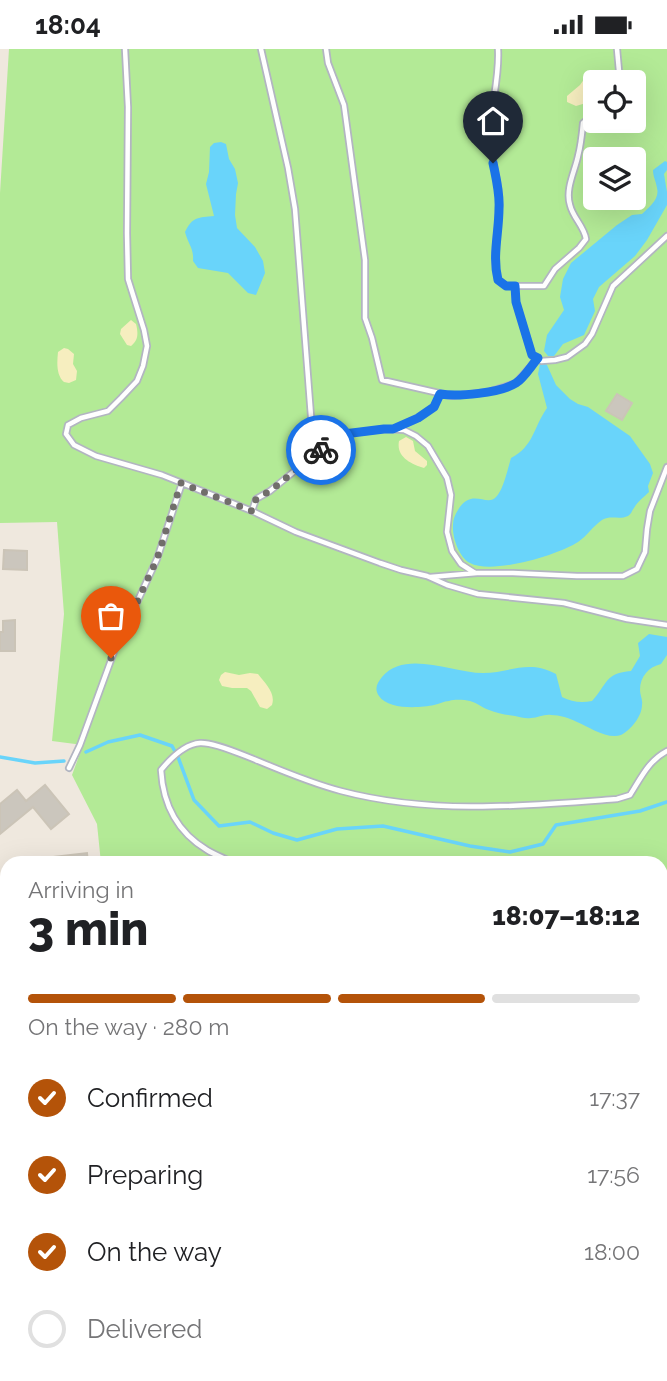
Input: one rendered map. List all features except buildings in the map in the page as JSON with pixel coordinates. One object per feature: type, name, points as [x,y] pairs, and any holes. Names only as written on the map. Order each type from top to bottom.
[{"type":"lane","points":[[125,49],[128,107],[128,279],[144,330],[146,346],[143,366],[137,381],[129,390],[108,411],[81,418],[68,425],[66,434],[74,445],[96,456],[162,475],[341,549],[447,585],[478,594],[564,603],[627,619],[667,625]]},
{"type":"lane","points":[[261,49],[295,209],[314,455]]},
{"type":"lane","points":[[326,49],[328,63],[344,105],[365,260],[365,318],[382,380],[452,396],[488,392],[516,383],[538,358]]},
{"type":"lane","points":[[498,49],[499,68],[490,138],[499,208],[495,268],[498,280],[506,286],[544,286],[555,269],[586,239],[585,231],[569,203],[569,186],[578,159],[583,123]]},
{"type":"lane","points":[[617,49],[619,70]]},
{"type":"lane","points":[[515,286],[516,302],[532,355],[541,361],[567,357],[592,334],[613,286],[667,236]]},
{"type":"lane","points":[[393,429],[418,418],[434,407],[440,394]]},
{"type":"lane","points":[[252,511],[256,499],[344,434],[384,429],[404,430],[428,446],[447,478],[451,495],[447,532],[453,551],[461,564],[475,573]]},
{"type":"lane","points":[[429,577],[475,573],[623,576],[637,569],[645,552],[650,511],[667,467]]},
{"type":"lane","points":[[69,768],[122,631],[157,559],[181,483]]},
{"type":"lane","points":[[219,856],[182,831],[162,786],[161,770],[183,750],[200,743],[222,747],[342,791],[454,808],[617,799],[630,795],[647,767],[667,751]]},
{"type":"green space","points":[[9,49],[667,49],[667,856],[100,856],[97,824],[72,775],[83,745],[52,741],[64,614],[57,522],[0,523],[0,193]]},
{"type":"sand","points":[[583,81],[583,104],[576,106],[567,102],[567,96]]},
{"type":"sand","points":[[131,320],[136,324],[137,339],[131,346],[127,345],[120,334],[121,329]]},
{"type":"sand","points":[[64,348],[74,354],[73,364],[77,371],[76,380],[69,383],[61,379],[58,368],[58,352]]},
{"type":"sand","points":[[406,437],[413,441],[415,451],[427,461],[424,468],[402,456],[399,441]]},
{"type":"sand","points":[[225,672],[239,675],[258,674],[271,692],[272,705],[267,709],[260,707],[247,688],[222,686],[219,680]]},
{"type":"water","points":[[221,142],[226,144],[238,183],[235,215],[237,228],[255,247],[263,261],[265,273],[256,295],[248,293],[228,273],[198,268],[193,261],[192,249],[185,232],[196,219],[214,216],[206,184],[210,147]]},
{"type":"water","points":[[665,161],[667,205],[647,240],[635,256],[599,287],[593,299],[595,311],[584,335],[563,344],[554,356],[548,356],[544,351],[547,335],[564,310],[560,297],[563,279],[571,263],[617,225],[632,215],[642,214],[651,206],[658,192],[653,170]]},
{"type":"water","points":[[545,363],[556,385],[570,399],[588,407],[630,436],[650,464],[653,473],[648,486],[649,492],[628,516],[602,520],[569,547],[509,565],[493,567],[470,563],[455,541],[454,517],[468,500],[495,498],[505,479],[511,458],[529,442],[547,408],[538,374],[540,364]]},
{"type":"water","points":[[649,634],[667,637],[667,655],[661,664],[646,673],[640,690],[642,709],[635,722],[621,735],[605,734],[561,716],[523,718],[495,712],[468,701],[445,701],[421,707],[397,706],[383,701],[377,691],[382,677],[403,665],[430,664],[483,673],[528,667],[556,674],[562,697],[577,702],[592,701],[611,677],[631,671],[640,656],[638,643]]},
{"type":"waterway","points":[[86,752],[108,742],[140,735],[172,746],[194,800],[219,826],[250,822],[297,840],[337,829],[383,826],[470,846],[510,852],[543,844],[556,825],[640,811],[667,802]]},
{"type":"waterway","points":[[0,757],[35,763],[64,761]]},
{"type":"way so far","points":[[111,658],[157,559],[181,483],[252,511],[256,499],[321,450]]},
{"type":"route","points":[[321,450],[344,434],[393,429],[418,418],[434,407],[440,394],[452,396],[488,392],[516,383],[538,358],[532,355],[516,302],[515,286],[506,286],[498,280],[495,268],[499,208],[493,163]]}]
